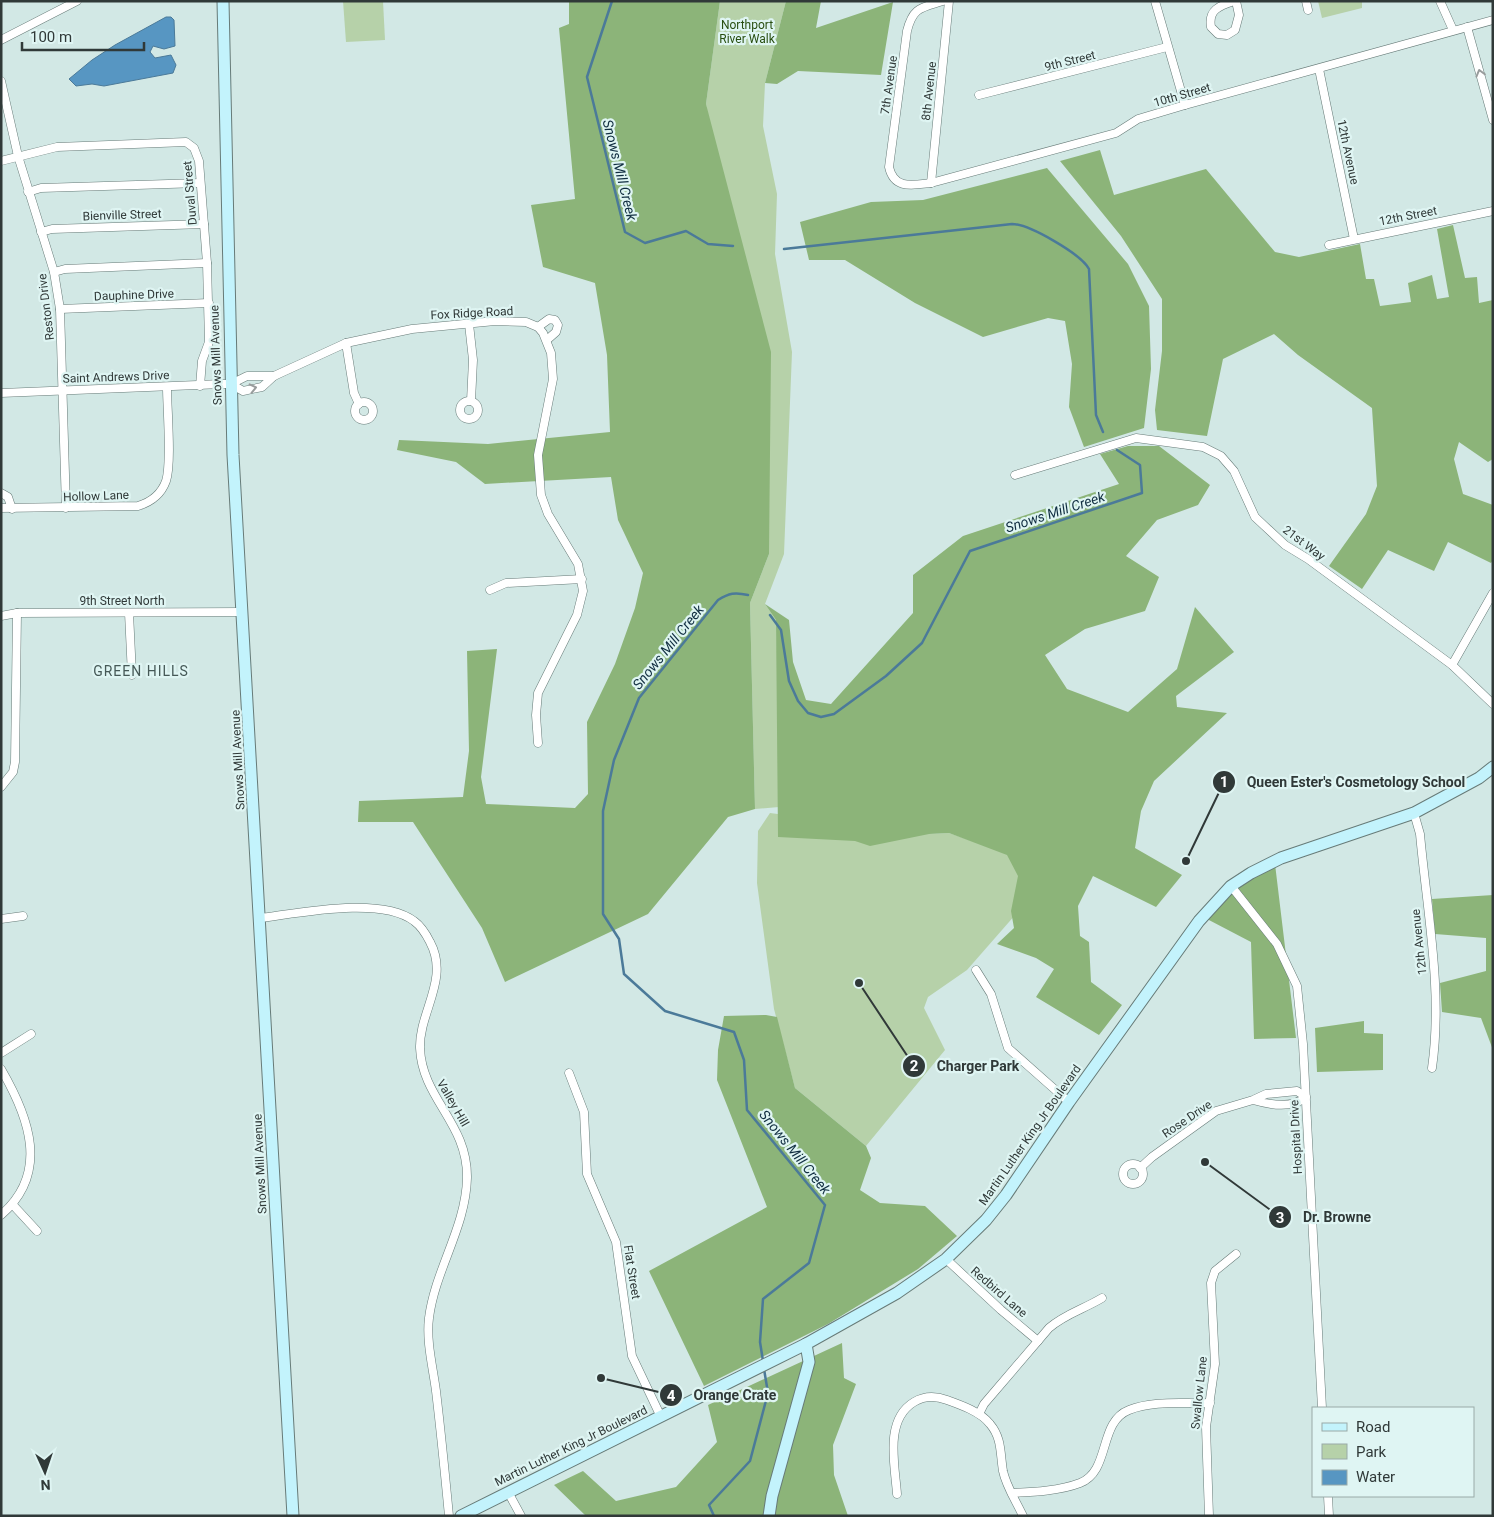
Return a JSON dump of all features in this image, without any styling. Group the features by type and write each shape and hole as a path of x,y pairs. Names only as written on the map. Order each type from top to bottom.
{"main road":[{"name":"Snows Mill Avenue","path":"223,1 231,384 293,1516"},
{"name":"Martin Luther King Jr Boulevard","path":"461,1516 806,1344 897,1293 946,1259 996,1208 1069,1102 1199,921 1232,886 1251,873 1281,858 1414,814 1479,778 1493,767"},
{"path":"769,1516 772,1496 810,1362 832,1329"},
{"path":"806,1344 810,1362"}],"street":[{"path":"1,40 77,1"},
{"name":"7th Avenue","path":"889,167 910,18 918,9 943,1"},
{"name":"8th Avenue","path":"931,183 949,1"},
{"path":"1156,1 1167,47 1185,104"},
{"path":"1235,1 1238,16 1234,30 1227,34 1218,34 1211,27 1210,16 1215,9 1235,1"},
{"path":"1306,1 1308,10"},
{"path":"1440,1 1454,30"},
{"name":"10th Street","path":"889,167 891,177 899,183 908,186 931,183 1116,133 1138,119 1185,104 1493,20"},
{"path":"1467,27 1493,120"},
{"name":"9th Street","path":"978,95 1167,47"},
{"name":"12th Avenue","path":"1319,69 1354,238"},
{"name":"Reston Drive","path":"1,81 18,156 54,272 60,309 64,390 66,508"},
{"name":"Duval Street","path":"1,161 57,147 186,142 194,148 199,156 209,303 209,342 202,361 200,386"},
{"path":"28,192 42,188 200,182"},
{"name":"12th Street","path":"1328,245 1354,238 1493,211"},
{"name":"Bienville Street","path":"41,232 52,229 204,224"},
{"path":"54,272 65,269 207,263"},
{"name":"Dauphine Drive","path":"60,309 209,303"},
{"name":"Fox Ridge Road","path":"231,384 243,391 262,387 274,376 346,343 412,329 526,322 538,327 549,319 555,320 558,325 556,332 548,339"},
{"path":"469,324 472,360 470,401"},
{"path":"538,327 548,339 552,353 553,380 538,455 541,496 548,514 578,564 582,579 581,604 538,693 536,715 538,743"},
{"path":"346,343 354,393 359,404"},
{"name":"Fox Ridge Road","path":"231,384 247,376 274,376"},
{"name":"Saint Andrews Drive","path":"1,393 231,384"},
{"name":"Hollow Lane","path":"1,508 138,506 155,497 162,490 168,471 167,387"},
{"name":"21st Way","path":"1016,474 1136,438 1203,447 1221,456 1234,472 1255,517 1284,545 1308,559 1452,665 1493,704"},
{"path":"1,493 8,497 12,509"},
{"path":"490,590 506,583 582,579"},
{"path":"1452,665 1493,593"},
{"name":"9th Street North","path":"1,616 17,614 243,612"},
{"path":"129,613 132,675"},
{"path":"1,787 13,772 16,762 17,614"},
{"name":"12th Avenue","path":"1414,814 1420,834 1435,989 1436,1038 1432,1068"},
{"name":"Hospital Drive","path":"1232,886 1277,944 1297,986 1306,1097 1322,1407"},
{"name":"Valley Hill","path":"261,918 367,907 389,909 414,921 424,932 432,946 437,971 436,986 420,1039 422,1064 431,1088 460,1139 466,1159 467,1178 465,1198 436,1288 429,1320 450,1516"},
{"path":"1,919 23,916"},
{"path":"976,970 991,994 1008,1048 1069,1102"},
{"path":"1,1053 31,1034"},
{"path":"1,1069 21,1107 30,1143 31,1161 28,1180 22,1194 1,1215"},
{"name":"Flat Street","path":"569,1073 584,1112 587,1174 616,1242 632,1356 661,1417"},
{"name":"Rose Drive","path":"1140,1168 1152,1156 1216,1111 1266,1094 1297,1091 1306,1097 1298,1104 1267,1104 1253,1100"},
{"path":"13,1205 37,1231"},
{"name":"Swallow Lane","path":"1209,1516 1206,1451 1215,1364 1211,1283 1215,1271 1236,1254"},
{"name":"Redbird Lane","path":"946,1259 1001,1310 1038,1340"},
{"path":"979,1414 984,1404 1038,1340 1059,1319 1086,1308 1102,1298"},
{"path":"896,1494 894,1435 896,1423 909,1405 918,1399 931,1397 954,1403 979,1414 990,1423 998,1437 1003,1470 1023,1516"},
{"path":"1012,1493 1061,1488 1081,1483 1089,1477 1103,1452 1113,1423 1129,1410 1149,1405 1210,1403"},
{"path":"508,1492 521,1516"},
{"path":"1328,1497 1329,1516"}],"green space":[{"path":"343,1 383,1 385,40 346,42"},
{"path":"569,1 720,1 706,104 771,352 769,554 750,603 755,809 728,817 648,914 505,982 482,928 413,822 358,822 359,801 463,797 469,751 467,651 497,649 481,777 486,804 575,808 588,794 587,722 615,664 635,608 643,573 618,520 611,477 485,484 456,462 397,450 399,440 488,444 610,432 607,355 595,283 543,267 531,205 575,199 559,28 569,24"},
{"name":"Northport River Walk","path":"720,1 786,1 765,83 763,126 777,194 775,254 792,352 784,554 765,604 776,620 779,807 755,809 750,603 769,554 706,104"},
{"path":"786,1 821,1 816,28 893,2 881,75 798,71 777,84 765,83"},
{"path":"1318,1 1362,1 1362,8 1322,18"},
{"path":"1100,150 1114,195 1206,169 1275,252 1299,257 1360,244 1366,279 1374,279 1380,306 1411,302 1408,283 1432,275 1437,299 1449,297 1437,229 1453,225 1465,278 1477,277 1479,303 1493,300 1493,459 1488,462 1459,442 1454,459 1463,494 1493,505 1493,560 1491,563 1448,542 1434,571 1388,550 1362,589 1329,566 1366,514 1377,486 1372,408 1298,355 1274,334 1223,359 1207,436 1157,430 1155,410 1162,351 1162,299 1121,236 1060,161"},
{"path":"1047,168 1128,264 1149,306 1151,369 1144,428 1084,447 1069,407 1072,364 1065,321 1048,318 983,337 915,303 845,260 809,260 800,222 871,202 923,200"},
{"path":"1128,446 1159,446 1210,485 1198,505 1157,520 1126,556 1159,577 1145,611 1085,629 1045,655 1067,689 1128,712 1177,669 1195,607 1234,652 1176,696 1177,707 1227,713 1154,781 1141,811 1135,848 1182,875 1156,907 1093,876 1078,906 1080,936 1089,942 1091,982 1122,1005 1099,1035 1036,997 1054,969 1036,958 997,944 1014,928 1011,911 1018,876 1007,855 949,833 929,834 870,846 855,841 778,837 776,620 765,604 789,620 793,662 806,700 831,704 913,613 913,575 963,536 1119,484 1100,454"},
{"path":"770,813 929,834 949,833 1027,860 1016,914 967,970 928,997 924,1008 945,1050 866,1146 795,1088 774,1009 757,883 758,831"},
{"path":"1275,864 1296,1038 1254,1039 1251,942 1207,919 1243,874"},
{"path":"1493,895 1493,1050 1481,1018 1442,1012 1440,983 1486,971 1486,938 1435,934 1432,899"},
{"path":"766,1015 777,1017 795,1088 866,1146 871,1158 860,1190 880,1203 925,1206 957,1236 918,1269 828,1324 704,1386 649,1271 767,1207 717,1080 718,1050 724,1016"},
{"path":"1364,1021 1364,1033 1383,1034 1383,1070 1317,1072 1315,1028"},
{"path":"842,1343 844,1378 856,1384 833,1445 834,1475 848,1516 586,1516 554,1485 583,1471 616,1501 676,1487 717,1442 708,1405"}],"water":[{"path":"166,17 171,17 174,20 175,46 164,49 153,46 150,52 155,58 171,55 176,65 173,73 104,86 92,84 76,86 69,79 92,60 115,45"}],"waterway":[{"name":"Snows Mill Creek","path":"612,1 587,77 625,232 645,243 686,231 708,244 733,246"},
{"name":"Snows Mill Creek","path":"784,249 1012,224 1020,225 1042,234 1066,248 1089,269 1096,415 1103,432"},
{"name":"Snows Mill Creek","path":"770,615 781,630 789,681 798,701 808,713 821,717 834,714 886,676 922,643 970,551 1142,493 1140,465 1117,450"},
{"name":"Snows Mill Creek","path":"748,595 732,594 718,600 639,698 614,760 603,811 603,914 619,939 624,974 665,1011 734,1032 744,1060 747,1110 825,1205 809,1263 763,1299 760,1342 763,1361"},
{"name":"Snows Mill Creek","path":"714,1516 709,1505 750,1461 768,1393 764,1369"}],"place":[{"name":"Queen Ester's Cosmetology School","path":"1186,861"},
{"name":"Charger Park","path":"859,983"},
{"name":"Dr. Browne","path":"1205,1162"},
{"name":"Orange Crate","path":"601,1378"}],"district":[{"name":"GREEN HILLS","path":"141,671"}]}
